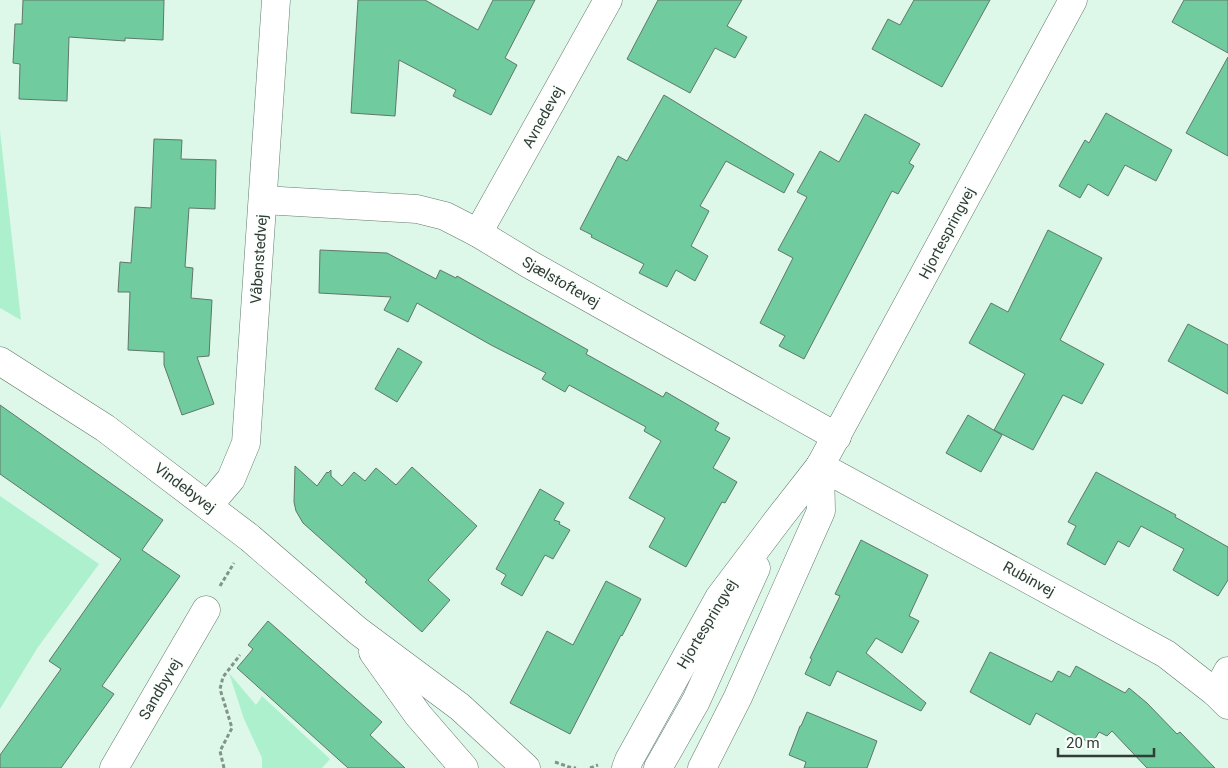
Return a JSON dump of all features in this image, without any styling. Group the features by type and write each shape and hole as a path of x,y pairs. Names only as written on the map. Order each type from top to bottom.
{"street":[{"name":"Våbenstedvej","path":"208,506 231,479 246,443 276,0"},
{"name":"Avnedevej","path":"478,233 608,0"},
{"name":"Hjortespringvej","path":"626,768 719,598 820,466 837,437 1073,0"},
{"name":"Sjælstoftevej","path":"263,200 417,209 445,216 837,437"},
{"name":"Vindebyvej","path":"0,361 105,428 250,538 358,631 460,707 526,768"},
{"name":"Rubinvej","path":"820,466 1166,654 1224,690"},
{"path":"702,768 738,697 821,511 820,466"},
{"path":"658,768 696,701 777,521"},
{"name":"Sandbyvej","path":"114,768 206,610"},
{"name":"Vindebyvej","path":"358,631 418,715 464,768"}],"path":[{"path":"206,610 250,538"},
{"path":"224,768 220,752 232,728 220,689 223,677 240,655"}],"green space":[{"path":"0,131 21,320 0,308"},
{"path":"0,496 99,564 38,647 0,709"},
{"path":"229,673 256,705 262,696 330,759 322,768 262,768 262,758 244,719"}],"building":[{"path":"23,0 164,0 163,40 125,38 125,41 69,37 67,101 19,99 20,64 13,63 15,24 22,24"},
{"path":"358,0 425,0 478,30 493,0 535,0 505,58 517,65 491,115 453,96 456,90 399,60 395,116 351,113"},
{"path":"658,0 742,0 727,26 747,37 735,58 715,48 690,93 627,59"},
{"path":"914,0 990,0 942,87 872,49 888,19 900,25"},
{"path":"1184,0 1228,0 1228,53 1172,22"},
{"path":"1228,57 1228,156 1186,133"},
{"path":"664,95 794,174 784,193 726,161 700,206 709,211 691,246 708,256 695,281 676,270 667,287 639,273 644,264 591,237 592,235 580,229 618,156 627,161"},
{"path":"1106,113 1172,150 1156,181 1125,165 1108,196 1088,184 1080,198 1059,186 1085,140 1089,143"},
{"path":"865,114 920,144 909,163 914,166 898,194 892,191 804,359 779,346 785,336 760,323 793,258 778,250 807,197 797,192 820,151 839,162"},
{"path":"154,139 182,140 181,159 216,160 215,209 189,208 185,267 193,268 191,298 212,300 209,356 197,357 214,404 182,415 164,365 164,352 128,350 130,292 118,292 120,262 131,263 135,207 151,208"},
{"path":"1048,230 1102,258 1060,340 1104,364 1082,404 1063,395 1033,450 994,430 1025,374 969,343 991,303 1008,312"},
{"path":"320,250 387,253 436,279 440,270 456,278 457,276 588,350 586,354 663,397 666,392 719,423 715,430 730,438 713,468 737,482 725,503 722,502 686,567 649,547 665,518 629,498 661,441 644,431 646,427 569,385 565,392 542,379 546,373 491,345 417,303 408,322 384,310 391,297 319,293"},
{"path":"1188,324 1228,345 1228,394 1168,361"},
{"path":"398,348 422,362 397,402 375,389"},
{"path":"0,405 163,520 142,550 180,576 102,686 114,694 61,768 0,768 0,755 61,669 49,661 121,559 0,474"},
{"path":"968,415 1002,435 981,472 946,453"},
{"path":"295,466 317,486 327,472 331,470 331,476 342,486 354,472 365,481 376,468 396,485 412,467 477,526 428,580 450,600 422,632 365,582 367,580 303,523 296,511 294,502"},
{"path":"1096,472 1176,515 1175,517 1228,547 1228,580 1218,596 1173,570 1184,549 1141,526 1129,547 1118,541 1105,565 1067,544 1076,526 1068,522"},
{"path":"540,489 564,503 554,520 570,530 553,559 545,555 522,596 501,584 506,575 496,569"},
{"path":"861,540 928,575 909,616 919,621 902,653 876,638 866,653 926,703 921,711 837,671 830,686 805,674 812,659 810,658 840,596 835,594"},
{"path":"606,581 641,599 570,734 510,703 547,631 573,645"},
{"path":"268,621 382,722 370,735 405,768 348,768 237,668 253,649 248,645"},
{"path":"990,652 1052,682 1058,671 1070,677 1076,666 1125,693 1129,688 1147,703 1177,734 1180,732 1215,768 1147,768 1112,731 1107,736 1099,732 1092,744 1036,713 1030,725 970,692"},
{"path":"807,712 877,741 867,768 804,768 806,762 789,755"}]}
